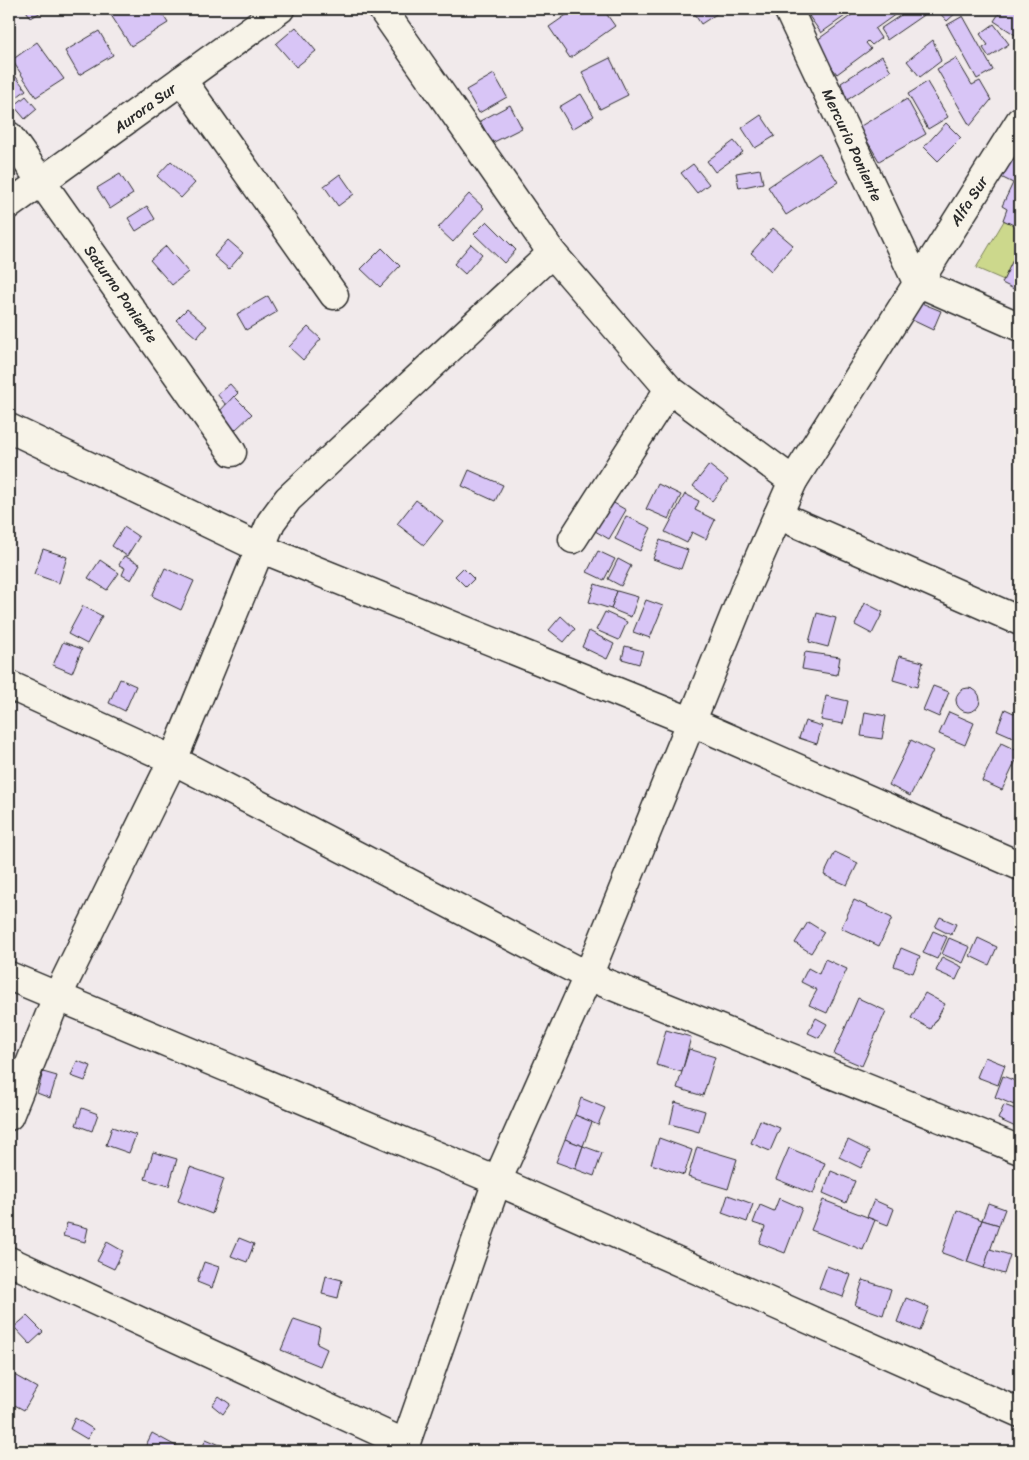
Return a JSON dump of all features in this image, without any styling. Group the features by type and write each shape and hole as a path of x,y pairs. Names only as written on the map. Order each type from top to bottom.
{"street":[{"name":"Aurora Sur","path":"9,205 280,9"},
{"path":"382,9 552,253 669,389 793,481"},
{"name":"Mercurio Poniente","path":"788,9 917,282"},
{"path":"182,80 334,294"},
{"name":"Alfa Sur","path":"405,1447 497,1181 588,976 793,481 1020,121"},
{"name":"Saturno Poniente","path":"9,136 232,452"},
{"path":"9,1116 56,997 174,760 271,522 288,499 552,253"},
{"path":"917,282 1020,327"},
{"path":"573,539 669,389"},
{"path":"9,428 260,548 692,722 1020,866"},
{"path":"778,515 1020,621"},
{"path":"9,685 174,760 588,976 1020,1150"},
{"path":"9,976 497,1181 1020,1413"},
{"path":"9,1262 405,1447"}],"green space":[{"path":"1020,194 1020,287 976,268"}],"building":[{"path":"25,9 46,9 31,18"},
{"path":"107,9 159,9 168,23 131,46"},
{"path":"575,9 603,9 615,26 570,58 549,27"},
{"path":"691,9 724,9 701,24"},
{"path":"820,9 855,9 821,33 809,16"},
{"path":"860,9 903,9 875,29 881,38 872,45 868,41 866,43 871,49 837,74 813,43"},
{"path":"910,9 932,9 887,40 880,29"},
{"path":"936,9 956,9 958,11 947,21"},
{"path":"1002,9 1020,9 1020,32 1017,36 994,21"},
{"path":"963,16 993,70 977,79 947,25"},
{"path":"994,24 1009,44 989,57 983,48 988,45 980,34"},
{"path":"296,27 316,51 296,67 276,44"},
{"path":"99,31 113,55 79,75 65,51"},
{"path":"933,40 941,61 920,77 907,61"},
{"path":"37,42 64,79 36,97 12,60"},
{"path":"882,56 891,71 847,100 841,83"},
{"path":"610,58 628,95 600,109 582,72"},
{"path":"956,58 972,85 980,81 991,100 970,126 937,69"},
{"path":"13,73 26,90 13,100 9,94 9,76"},
{"path":"494,74 507,97 479,113 466,90"},
{"path":"927,82 948,117 928,129 908,94"},
{"path":"581,94 594,116 572,129 559,107"},
{"path":"26,96 37,109 25,119 14,106"},
{"path":"907,99 926,134 879,161 859,127"},
{"path":"510,105 522,128 492,143 480,121"},
{"path":"761,115 775,136 755,148 742,128"},
{"path":"946,123 961,138 938,161 924,147"},
{"path":"1020,137 1020,228 1003,220 1007,209 1002,206 1013,183 1001,177"},
{"path":"734,141 743,152 715,172 707,161"},
{"path":"819,153 838,182 786,215 768,187"},
{"path":"171,161 195,183 181,198 157,176"},
{"path":"693,164 709,184 697,193 681,173"},
{"path":"760,169 763,183 739,188 736,173"},
{"path":"120,174 133,194 110,209 97,188"},
{"path":"340,174 354,194 338,206 324,186"},
{"path":"469,194 484,208 453,242 438,228"},
{"path":"147,206 155,219 136,231 128,218"},
{"path":"487,221 516,250 504,263 474,234"},
{"path":"773,228 793,245 771,271 751,253"},
{"path":"228,240 243,253 229,269 214,256"},
{"path":"471,244 482,254 465,274 454,264"},
{"path":"1020,245 1020,292 1002,283"},
{"path":"166,246 188,272 172,285 150,260"},
{"path":"382,248 400,266 380,287 361,269"},
{"path":"268,296 277,312 246,330 237,314"},
{"path":"919,302 941,311 933,330 912,320"},
{"path":"187,309 207,326 197,338 176,320"},
{"path":"308,327 321,339 303,360 289,347"},
{"path":"230,384 238,393 226,405 217,394"},
{"path":"234,396 252,414 235,430 218,413"},
{"path":"709,465 728,480 712,501 693,486"},
{"path":"469,470 503,485 495,501 462,486"},
{"path":"658,484 681,495 669,519 646,509"},
{"path":"685,494 699,501 695,510 715,520 706,539 692,532 687,543 665,532"},
{"path":"416,500 443,521 424,545 397,524"},
{"path":"612,502 626,510 609,539 595,531"},
{"path":"626,516 651,528 640,551 615,539"},
{"path":"124,527 139,537 127,556 112,546"},
{"path":"660,540 688,550 681,569 653,559"},
{"path":"43,549 67,557 59,583 34,574"},
{"path":"598,551 615,559 604,580 587,572"},
{"path":"124,556 140,564 131,580 122,575 125,568 119,565"},
{"path":"618,559 631,566 621,586 608,579"},
{"path":"100,560 119,573 107,590 88,578"},
{"path":"165,568 194,581 181,610 152,596"},
{"path":"463,568 474,579 466,587 455,576"},
{"path":"595,584 617,591 611,609 589,602"},
{"path":"617,591 638,597 631,617 611,609"},
{"path":"646,600 663,606 650,638 633,632"},
{"path":"865,603 883,612 872,634 855,625"},
{"path":"83,606 102,616 87,644 68,634"},
{"path":"605,612 627,622 619,640 596,630"},
{"path":"817,613 836,618 828,647 809,642"},
{"path":"561,616 575,629 564,642 549,630"},
{"path":"589,631 614,644 607,659 582,647"},
{"path":"63,642 82,649 72,673 53,665"},
{"path":"625,646 643,651 639,664 622,659"},
{"path":"805,652 840,657 837,675 802,669"},
{"path":"899,656 923,662 917,687 893,680"},
{"path":"120,679 136,686 125,711 109,703"},
{"path":"933,686 949,692 939,717 923,710"},
{"path":"968,688 977,691 980,700 977,709 968,712 959,709 956,700 959,691"},
{"path":"1020,688 1020,705 1014,702"},
{"path":"826,696 848,701 843,724 821,720"},
{"path":"1005,709 1020,716 1020,740 997,730"},
{"path":"865,712 886,716 882,739 861,736"},
{"path":"949,712 974,723 965,745 939,734"},
{"path":"805,721 822,726 817,744 799,738"},
{"path":"911,740 933,751 910,796 889,785"},
{"path":"1001,743 1020,752 1002,790 982,781"},
{"path":"835,852 858,863 847,885 824,875"},
{"path":"854,900 892,918 879,946 841,928"},
{"path":"940,917 956,924 951,935 935,927"},
{"path":"808,922 824,932 811,953 795,943"},
{"path":"933,931 947,937 937,959 923,953"},
{"path":"949,938 970,947 963,963 942,954"},
{"path":"978,938 997,947 989,965 970,956"},
{"path":"901,948 920,956 913,973 894,966"},
{"path":"1020,952 1020,966 1015,963"},
{"path":"942,957 962,967 956,980 936,971"},
{"path":"825,959 847,969 827,1013 809,1005 817,990 801,982 808,968 819,974"},
{"path":"925,993 945,1004 931,1029 911,1018"},
{"path":"858,998 886,1011 862,1066 834,1054"},
{"path":"816,1018 827,1024 819,1038 808,1033"},
{"path":"666,1030 691,1037 682,1072 656,1065"},
{"path":"689,1049 715,1057 703,1096 677,1088"},
{"path":"985,1057 1005,1065 998,1085 977,1077"},
{"path":"77,1061 91,1066 85,1081 71,1076"},
{"path":"43,1072 57,1076 50,1098 37,1093"},
{"path":"1003,1076 1020,1083 1014,1105 995,1097"},
{"path":"1020,1096 1020,1129 998,1119 1004,1105 1015,1109"},
{"path":"581,1098 605,1108 598,1125 575,1115"},
{"path":"675,1102 705,1111 699,1132 670,1124"},
{"path":"82,1108 98,1114 92,1131 76,1125"},
{"path":"575,1115 592,1122 583,1146 565,1139"},
{"path":"760,1120 780,1128 770,1151 751,1143"},
{"path":"112,1127 136,1135 129,1153 106,1145"},
{"path":"659,1138 692,1150 684,1175 651,1164"},
{"path":"565,1139 583,1146 575,1169 556,1162"},
{"path":"848,1140 870,1151 861,1168 839,1157"},
{"path":"583,1146 602,1153 594,1176 575,1169"},
{"path":"697,1147 737,1159 728,1189 688,1177"},
{"path":"789,1148 825,1163 813,1194 776,1179"},
{"path":"153,1152 177,1159 169,1186 145,1179"},
{"path":"190,1167 224,1179 212,1214 178,1201"},
{"path":"831,1171 855,1181 846,1203 823,1193"},
{"path":"728,1195 753,1204 747,1222 722,1213"},
{"path":"779,1198 802,1208 785,1253 759,1243 765,1227 753,1223 760,1205 774,1211"},
{"path":"823,1200 875,1220 863,1250 811,1230"},
{"path":"874,1200 894,1209 888,1225 867,1217"},
{"path":"988,1203 1005,1209 999,1225 982,1220"},
{"path":"957,1210 982,1220 967,1262 942,1253"},
{"path":"982,1220 999,1225 984,1268 967,1262"},
{"path":"67,1223 88,1228 85,1242 63,1236"},
{"path":"239,1238 254,1244 247,1262 231,1256"},
{"path":"107,1242 123,1251 114,1269 97,1261"},
{"path":"990,1249 1010,1255 1004,1274 984,1268"},
{"path":"204,1262 219,1267 212,1288 197,1282"},
{"path":"827,1266 851,1275 843,1297 819,1288"},
{"path":"326,1276 342,1280 338,1298 322,1294"},
{"path":"863,1280 891,1289 883,1315 855,1305"},
{"path":"906,1298 929,1307 920,1331 897,1322"},
{"path":"27,1316 43,1332 30,1344 14,1327"},
{"path":"294,1319 320,1328 317,1344 327,1349 320,1366 281,1350"},
{"path":"9,1372 37,1388 24,1410 9,1402"},
{"path":"219,1396 230,1404 223,1414 212,1405"},
{"path":"75,1418 93,1429 87,1439 70,1429"},
{"path":"152,1433 185,1451 143,1451"},
{"path":"206,1439 234,1451 201,1451"}]}
